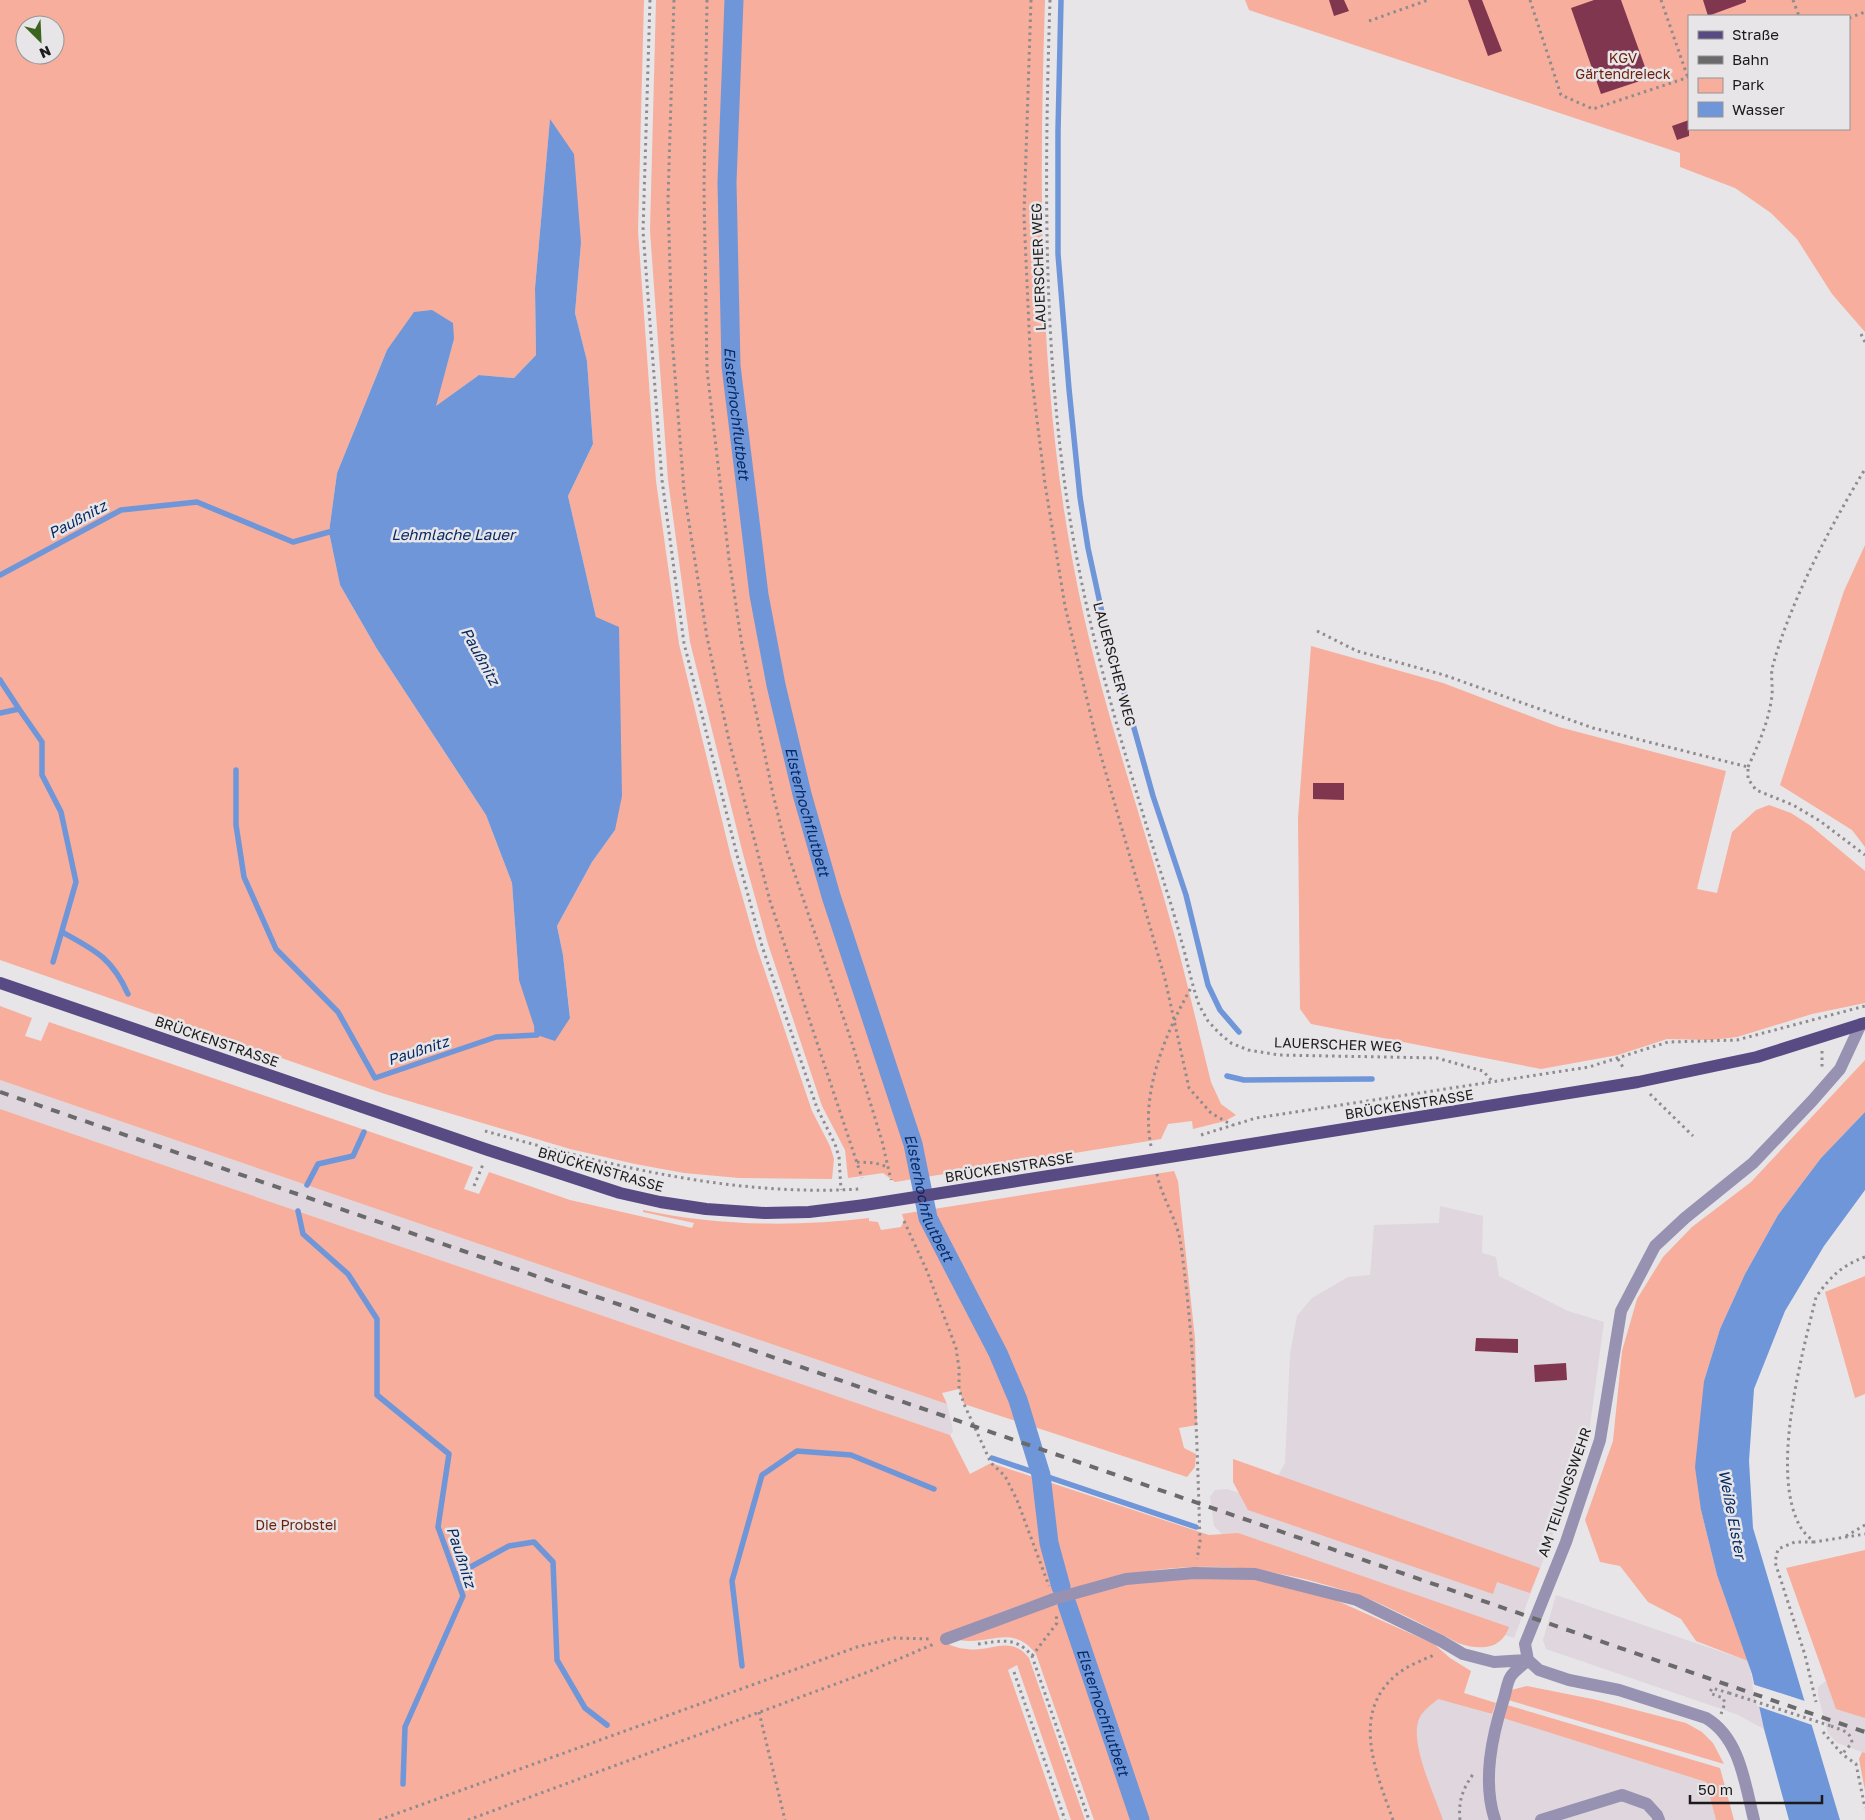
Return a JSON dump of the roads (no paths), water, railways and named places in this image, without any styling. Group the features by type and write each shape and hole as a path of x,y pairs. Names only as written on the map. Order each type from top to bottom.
{"main road":[{"name":"BRÜCKENSTRASSE","path":"0,983 488,1150 620,1192 660,1202 706,1209 765,1213 809,1212 865,1205 1638,1082 1757,1057 1863,1024"}],"lane":[{"name":"AM TEILUNGSWEHR","path":"1528,1660 1525,1644 1566,1542 1600,1440 1621,1311 1655,1246 1685,1218 1753,1163 1812,1101 1840,1069 1863,1024"},
{"path":"946,1639 1054,1600 1126,1579 1194,1573 1256,1574 1357,1600 1463,1654 1494,1662 1528,1660 1539,1670 1568,1680 1620,1690 1706,1718 1715,1723 1727,1735 1740,1765 1754,1820"},
{"path":"1495,1820 1489,1803 1488,1788 1498,1716 1511,1676 1528,1660"},
{"path":"1541,1820 1622,1795 1647,1804 1659,1820"}],"water":[{"name":"Lehmlache Lauer","path":"550,119 574,154 581,243 575,313 587,361 593,444 568,496 596,617 619,627 622,796 615,830 592,862 557,926 563,955 570,1018 555,1041 537,1035 519,980 512,883 486,815 377,649 340,585 329,532 337,473 387,350 414,312 432,310 453,323 454,339 436,406 479,375 514,378 536,355 535,288"},
{"name":"Weiße Elster","path":"1865,1112 1865,1190 1824,1246 1785,1311 1754,1389 1749,1461 1753,1528 1840,1820 1789,1820 1764,1729 1752,1674 1717,1575 1701,1510 1695,1467 1704,1381 1720,1329 1745,1274 1778,1215 1821,1158"}],"waterway":[{"name":"Elsterhochflutbett","path":"734,0 727,182 731,366 759,595 776,685 802,794 831,896 913,1144 928,1218 998,1353 1018,1400 1041,1475 1049,1543 1061,1587"},
{"path":"1061,0 1058,254 1080,497 1088,548 1103,617 1153,796 1186,895 1208,985 1220,1010 1239,1032"},
{"name":"Paußnitz","path":"0,575 121,510 197,502 293,542 329,532 335,534"},
{"path":"0,680 19,709"},
{"path":"0,713 19,709 42,742 42,775 61,812 76,882 53,962"},
{"path":"236,770 236,825 244,877 276,949 338,1012 375,1078 496,1037 537,1035 537,1028"},
{"path":"62,932 84,944 109,963 128,994"},
{"path":"1227,1076 1244,1080 1372,1079"},
{"name":"Paußnitz","path":"307,1185 318,1164 353,1156 364,1132"},
{"name":"Paußnitz","path":"298,1211 303,1234 348,1274 377,1319 377,1395 449,1454 438,1527 463,1596 405,1727 403,1784"},
{"path":"742,1666 732,1581 762,1475 797,1451 851,1455 934,1489"},
{"path":"992,1458 1196,1527"},
{"path":"456,1575 509,1546 534,1542 553,1562 557,1660 585,1708 607,1725"},
{"name":"Elsterhochflutbett","path":"1067,1604 1140,1820"}],"railway":[{"path":"0,1092 1865,1732"}],"park label":[{"name":"KGV Gärtendreieck","path":"1623,66"},
{"name":"Die Probstei","path":"296,1524"}]}
